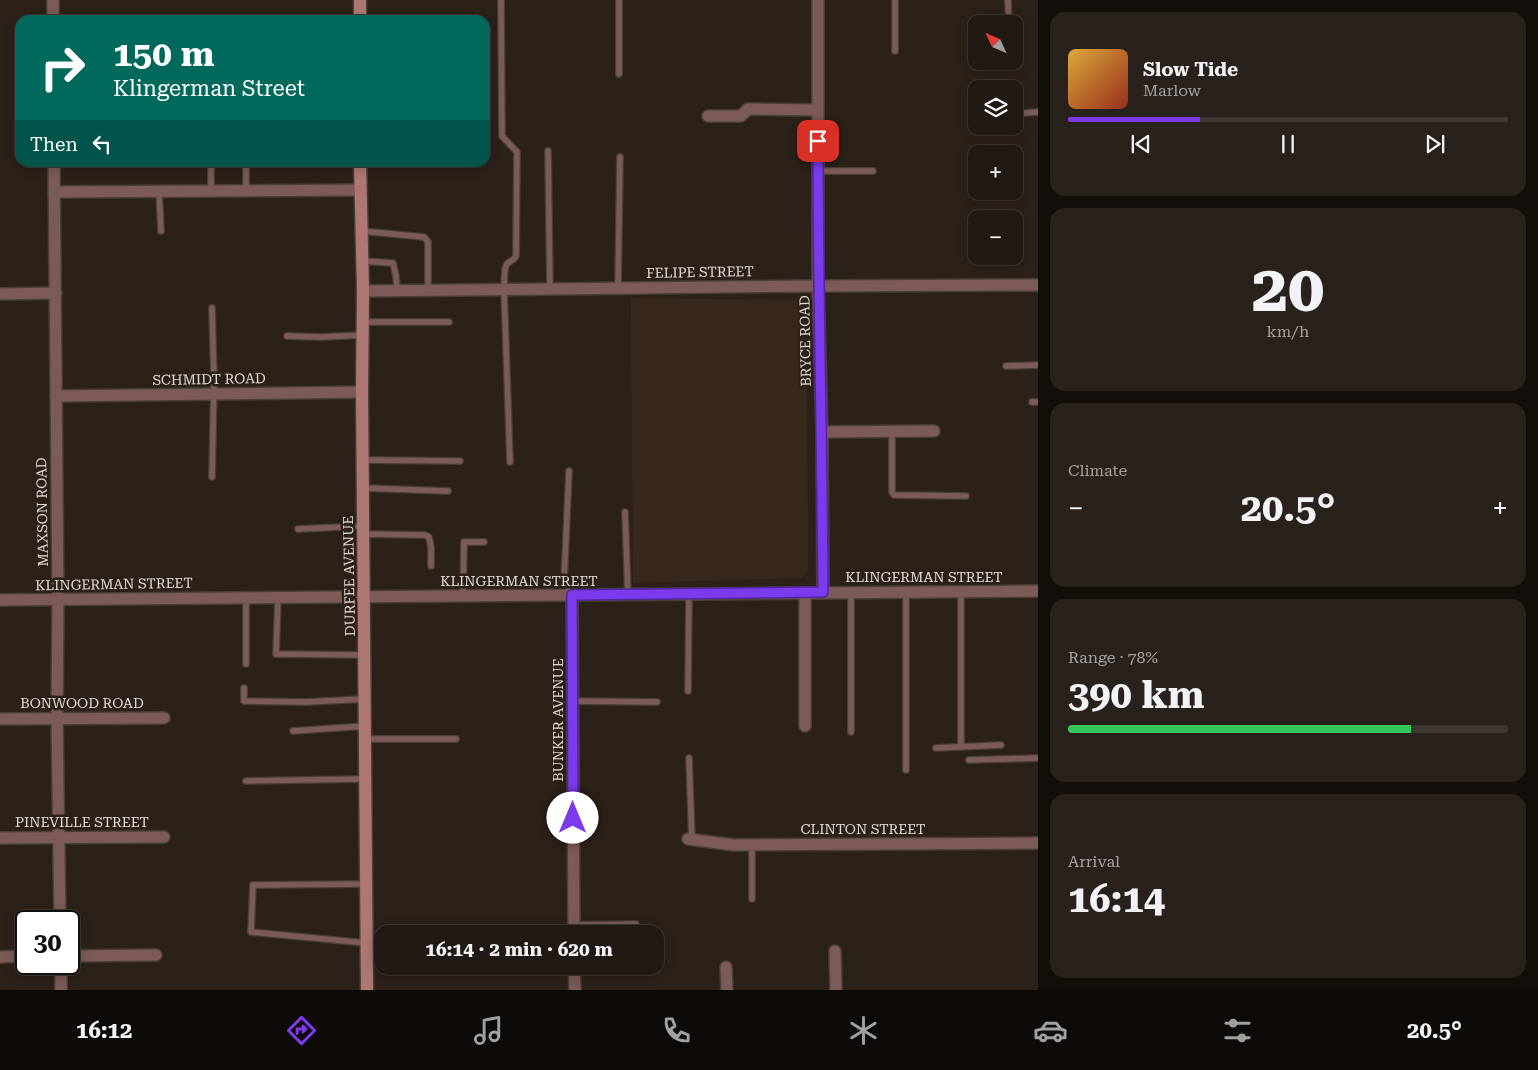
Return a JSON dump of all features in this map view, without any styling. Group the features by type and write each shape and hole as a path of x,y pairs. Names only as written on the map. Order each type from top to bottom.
{"main road":[{"path":"360,0 360,15"},
{"name":"DURFEE AVENUE","path":"360,167 363,291 362,460 367,990"}],"street":[{"path":"53,0 54,15"},
{"name":"BRYCE ROAD","path":"818,0 818,286 822,432 823,592"},
{"path":"708,116 741,116 748,109 818,110"},
{"name":"MAXSON ROAD","path":"54,167 60,910"},
{"path":"54,192 360,190"},
{"name":"FELIPE STREET","path":"363,291 818,286 1038,286"},
{"path":"0,294 56,294"},
{"name":"SCHMIDT ROAD","path":"56,396 362,392"},
{"path":"822,432 934,431"},
{"name":"KLINGERMAN STREET","path":"0,600 1038,591"},
{"path":"805,726 806,593"},
{"name":"BUNKER AVENUE","path":"572,595 574,925"},
{"name":"BONWOOD ROAD","path":"0,719 164,718"},
{"name":"PINEVILLE STREET","path":"0,838 164,837"},
{"name":"CLINTON STREET","path":"690,839 734,845 1038,843"},
{"path":"835,951 836,990"},
{"path":"80,956 156,955"},
{"path":"0,957 15,956"},
{"path":"726,967 726,990"},
{"path":"61,975 61,990"},
{"path":"574,975 574,990"}],"lane":[{"path":"501,0 502,136 517,152 516,256 506,267 504,289 510,462"},
{"path":"619,0 619,74"},
{"path":"895,0 895,50"},
{"path":"1008,0 1009,15"},
{"path":"1024,113 1038,112"},
{"path":"548,151 550,289"},
{"path":"618,288 620,157"},
{"path":"211,167 211,191"},
{"path":"246,167 246,191"},
{"path":"818,171 873,171"},
{"path":"159,192 161,231"},
{"path":"361,231 424,237 428,242 428,290"},
{"path":"362,261 393,263 398,290"},
{"path":"212,308 212,477"},
{"path":"362,322 449,322"},
{"path":"287,336 362,335"},
{"path":"1006,366 1038,365"},
{"path":"892,432 892,492 894,495 966,496"},
{"path":"362,460 460,461"},
{"path":"569,471 564,582 572,595"},
{"path":"363,488 448,491"},
{"path":"625,512 628,595"},
{"path":"298,529 363,530 429,537 431,566"},
{"path":"463,596 464,542 484,542"},
{"path":"851,592 851,732"},
{"path":"906,592 906,770"},
{"path":"961,747 962,592"},
{"path":"688,692 689,594"},
{"path":"246,598 246,664"},
{"path":"278,598 276,654 364,655"},
{"path":"244,688 244,701 306,702 365,699"},
{"path":"572,701 657,702"},
{"path":"293,731 365,732 456,739"},
{"path":"936,748 1001,745"},
{"path":"690,758 690,839"},
{"path":"969,760 1038,758"},
{"path":"246,781 365,779"},
{"path":"752,845 752,900"},
{"path":"366,884 253,885 252,932 367,943"},
{"path":"626,925 636,924"}],"shaded area":[{"path":"631,298 807,300 808,571 801,578 633,583"}],"route":[{"path":"573,818 572,595 823,592 822,432 818,286 818,141"}]}
